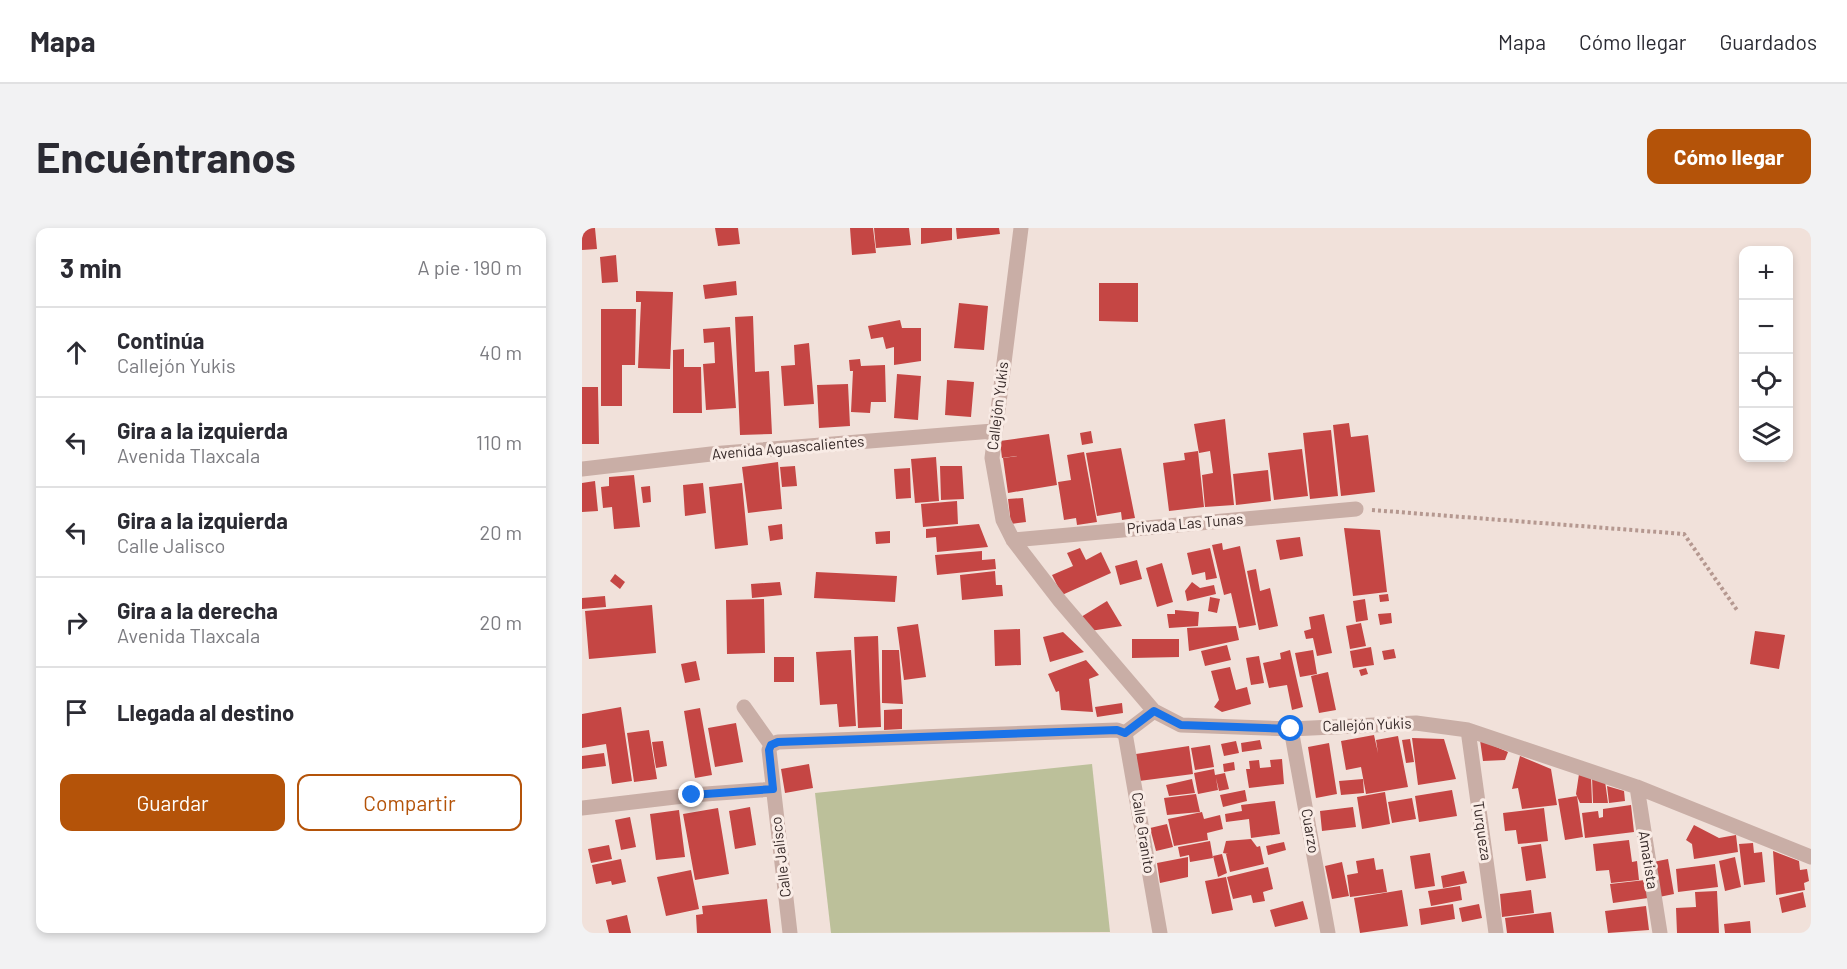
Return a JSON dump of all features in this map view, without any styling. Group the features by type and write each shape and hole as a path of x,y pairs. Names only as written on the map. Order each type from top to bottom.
{"street":[{"name":"Callejón Yukis","path":"1021,228 993,431 992,458 1003,520 1013,540 1060,601 1154,711 1181,725 1291,729 1416,723 1468,730 1637,787 1811,857"},
{"name":"Avenida Aguascalientes","path":"582,469 711,454 993,431"},
{"name":"Privada Las Tunas","path":"1013,540 1356,508"},
{"path":"744,707 771,745 778,742 1105,730 1125,733 1154,711"},
{"name":"Cuarzo","path":"1291,729 1328,933"},
{"name":"Turqueza","path":"1468,730 1496,933"},
{"name":"Calle Granito","path":"1125,733 1160,933"},
{"name":"Calle Jalisco","path":"771,745 769,750 790,933"},
{"name":"Amatista","path":"1637,787 1660,933"},
{"path":"582,808 773,789"}],"path":[{"path":"1356,508 1684,534 1737,610"}],"green space":[{"path":"1092,764 1110,932 831,933 815,793"}],"building":[{"path":"582,228 595,228 597,249 582,250"},
{"path":"715,228 738,228 740,244 718,246"},
{"path":"850,228 873,228 876,253 852,255"},
{"path":"874,228 909,228 911,245 876,248"},
{"path":"921,228 952,228 952,240 921,244"},
{"path":"956,228 999,228 1000,234 957,239"},
{"path":"616,255 618,282 602,283 600,257"},
{"path":"736,281 737,295 705,299 703,285"},
{"path":"1099,283 1138,283 1138,322 1099,321"},
{"path":"636,291 673,292 670,369 638,368 641,302 636,302"},
{"path":"959,303 988,306 984,350 954,348"},
{"path":"601,309 636,309 635,365 622,365 622,406 601,406"},
{"path":"753,316 755,372 769,371 772,434 740,435 735,317"},
{"path":"900,320 902,328 921,328 921,361 894,365 894,347 886,349 883,337 871,339 868,326"},
{"path":"730,327 736,408 706,410 703,364 715,363 714,342 704,343 703,329"},
{"path":"809,343 814,404 784,406 781,366 795,365 794,345"},
{"path":"684,349 684,367 701,367 702,413 673,413 673,350"},
{"path":"860,359 861,366 885,365 886,402 871,402 870,413 851,412 853,371 850,371 849,360"},
{"path":"897,374 921,376 918,420 894,418"},
{"path":"947,380 974,382 971,417 945,415"},
{"path":"848,384 850,426 819,428 817,385"},
{"path":"582,387 598,387 599,444 582,444"},
{"path":"1225,419 1234,505 1205,507 1202,475 1213,473 1210,451 1199,453 1194,424"},
{"path":"1349,423 1351,437 1368,435 1375,492 1341,496 1333,425"},
{"path":"1331,430 1338,496 1310,499 1303,433"},
{"path":"1091,431 1093,443 1082,445 1080,433"},
{"path":"1049,434 1057,485 1008,493 1003,458 1032,454 1002,458 1000,441"},
{"path":"1121,448 1135,518 1122,520 1121,512 1097,516 1086,453"},
{"path":"1302,449 1308,496 1274,500 1268,453"},
{"path":"1198,451 1204,507 1169,511 1163,463 1185,460 1184,453"},
{"path":"1084,452 1097,522 1077,525 1076,518 1064,520 1058,482 1071,480 1067,455"},
{"path":"936,457 939,501 915,503 911,459"},
{"path":"778,462 782,509 748,513 742,467"},
{"path":"795,466 797,486 782,487 780,467"},
{"path":"940,466 962,466 964,499 941,500"},
{"path":"910,468 911,498 896,499 894,469"},
{"path":"1268,470 1271,501 1236,505 1233,474"},
{"path":"634,475 640,527 614,529 612,507 603,508 601,487 609,486 609,477"},
{"path":"595,481 598,511 582,512 582,483"},
{"path":"703,483 706,513 685,516 683,485"},
{"path":"742,483 748,545 715,549 709,487"},
{"path":"650,486 651,502 643,503 641,487"},
{"path":"1023,498 1026,522 1011,524 1008,499"},
{"path":"957,501 958,524 923,527 921,504"},
{"path":"782,524 783,539 770,541 768,526"},
{"path":"979,524 988,547 937,552 936,537 926,538 926,529"},
{"path":"1344,528 1380,530 1387,592 1353,596"},
{"path":"890,531 890,543 876,544 875,532"},
{"path":"1300,537 1303,556 1280,560 1276,540"},
{"path":"1222,543 1223,550 1240,546 1256,625 1239,628 1231,593 1224,595 1212,545"},
{"path":"1080,548 1086,560 1101,552 1111,573 1062,595 1052,575 1073,566 1067,553"},
{"path":"1210,548 1217,578 1206,580 1205,572 1192,575 1187,553"},
{"path":"982,551 982,560 995,559 996,569 937,575 935,555"},
{"path":"1137,560 1142,579 1120,585 1115,566"},
{"path":"1162,563 1173,602 1157,607 1146,568"},
{"path":"1256,569 1260,591 1270,588 1278,626 1259,630 1247,571"},
{"path":"995,571 996,585 1002,585 1003,596 962,600 960,575"},
{"path":"816,572 897,576 895,602 814,598"},
{"path":"615,574 625,582 620,589 610,581"},
{"path":"780,582 782,595 752,598 751,584"},
{"path":"1192,582 1200,588 1214,585 1216,594 1187,601 1185,591"},
{"path":"1388,594 1389,601 1380,602 1379,595"},
{"path":"605,596 606,607 582,609 582,598"},
{"path":"1210,597 1220,599 1217,613 1208,611"},
{"path":"764,599 765,653 727,654 726,600"},
{"path":"1365,599 1368,620 1356,622 1353,601"},
{"path":"1107,601 1122,626 1090,631 1081,617"},
{"path":"652,605 656,653 589,659 585,611"},
{"path":"1175,610 1199,612 1198,626 1169,628 1167,614 1175,614"},
{"path":"1391,613 1392,623 1380,625 1378,614"},
{"path":"1324,614 1332,653 1317,656 1313,638 1306,639 1304,631 1311,629 1309,617"},
{"path":"1361,623 1366,646 1350,649 1346,626"},
{"path":"918,624 926,677 904,680 897,627"},
{"path":"1236,626 1239,640 1189,651 1187,628"},
{"path":"1020,629 1021,665 995,666 994,630"},
{"path":"1755,631 1785,635 1779,669 1750,664"},
{"path":"1063,632 1084,652 1050,662 1043,637"},
{"path":"878,636 881,727 858,728 854,637"},
{"path":"1132,639 1179,639 1179,657 1132,658"},
{"path":"1227,645 1231,660 1205,666 1201,651"},
{"path":"1371,647 1374,665 1353,668 1350,651"},
{"path":"1394,649 1396,658 1384,660 1382,651"},
{"path":"851,650 856,726 839,727 837,704 820,705 816,652"},
{"path":"882,650 899,650 903,704 882,703"},
{"path":"1290,650 1303,707 1292,710 1287,685 1269,688 1263,663 1281,659 1280,653"},
{"path":"1313,650 1317,674 1300,677 1295,653"},
{"path":"1259,656 1264,683 1251,685 1246,658"},
{"path":"774,657 794,657 794,682 774,682"},
{"path":"1086,660 1099,675 1089,679 1093,712 1061,710 1059,691 1056,692 1048,674"},
{"path":"696,661 700,680 685,683 681,664"},
{"path":"1230,667 1236,690 1247,687 1251,704 1222,712 1214,707 1219,700 1211,671"},
{"path":"1366,668 1368,674 1361,676 1359,670"},
{"path":"1328,672 1336,710 1319,713 1311,676"},
{"path":"1122,703 1123,713 1097,717 1095,707"},
{"path":"621,707 632,781 612,784 606,744 582,748 582,714"},
{"path":"700,708 712,775 695,778 684,711"},
{"path":"902,709 902,729 884,730 884,710"},
{"path":"736,723 743,762 715,767 708,728"},
{"path":"649,730 657,779 634,782 627,733"},
{"path":"1374,735 1378,753 1376,740 1398,736 1408,787 1366,794 1361,767 1346,770 1341,741"},
{"path":"1412,738 1444,739 1456,779 1418,785"},
{"path":"1410,739 1414,762 1406,763 1402,740"},
{"path":"1260,740 1262,749 1242,752 1241,743"},
{"path":"1480,740 1508,752 1505,760 1483,761"},
{"path":"663,741 667,766 656,768 652,742"},
{"path":"1236,741 1239,753 1224,756 1221,744"},
{"path":"1329,743 1337,794 1316,798 1308,747"},
{"path":"1210,745 1214,767 1195,770 1191,748"},
{"path":"1189,746 1193,774 1139,781 1136,754"},
{"path":"604,753 606,766 582,769 582,756"},
{"path":"1520,756 1551,769 1557,805 1522,809 1518,788 1512,789"},
{"path":"1282,759 1284,784 1249,788 1246,769 1250,769 1249,761 1259,760 1260,768 1271,767 1270,760"},
{"path":"1234,762 1235,770 1224,772 1223,764"},
{"path":"809,764 813,788 785,793 781,769"},
{"path":"1214,769 1215,775 1225,773 1229,789 1219,791 1216,778 1218,790 1198,794 1194,773"},
{"path":"1579,774 1591,777 1592,803 1580,803 1576,794"},
{"path":"1592,777 1605,781 1608,803 1593,803"},
{"path":"1192,779 1195,793 1169,796 1166,785"},
{"path":"1363,779 1364,793 1341,795 1339,781"},
{"path":"1607,786 1624,791 1625,801 1609,803"},
{"path":"1245,790 1247,801 1223,807 1220,795"},
{"path":"1452,790 1457,816 1419,822 1415,796"},
{"path":"1385,792 1390,824 1362,829 1357,797"},
{"path":"1196,794 1200,812 1167,815 1164,798"},
{"path":"1577,796 1583,837 1565,840 1558,799"},
{"path":"1412,798 1416,819 1392,823 1388,802"},
{"path":"1275,801 1280,834 1251,838 1249,819 1226,822 1225,814 1242,811 1241,805"},
{"path":"1631,805 1634,832 1585,838 1582,813 1598,811 1599,818 1603,817 1603,809"},
{"path":"750,807 756,845 735,849 729,811"},
{"path":"1353,807 1356,827 1322,831 1320,811"},
{"path":"718,808 729,874 695,880 683,814"},
{"path":"1544,808 1548,841 1518,844 1516,830 1505,831 1503,813"},
{"path":"679,810 685,857 656,860 650,814"},
{"path":"1202,812 1204,819 1220,815 1223,829 1207,833 1208,840 1174,846 1168,819"},
{"path":"630,817 636,847 621,850 615,820"},
{"path":"1167,824 1173,847 1156,851 1150,828"},
{"path":"1694,825 1719,838 1736,835 1738,852 1694,859 1692,844 1686,840"},
{"path":"1251,839 1257,847 1260,846 1264,864 1230,872 1226,854 1228,854 1223,853 1226,841"},
{"path":"1629,840 1632,862 1637,861 1639,880 1611,883 1609,870 1596,871 1593,844"},
{"path":"1210,841 1213,858 1190,862 1189,855 1180,857 1178,847"},
{"path":"1284,842 1286,850 1268,855 1266,846"},
{"path":"1753,843 1754,853 1762,852 1765,882 1744,885 1739,844"},
{"path":"1541,844 1546,878 1526,881 1521,847"},
{"path":"609,845 612,859 591,863 588,849"},
{"path":"1773,851 1799,861 1800,870 1807,869 1809,881 1804,883 1805,890 1776,895"},
{"path":"1430,853 1435,886 1415,889 1410,856"},
{"path":"1222,854 1227,873 1218,877 1213,856"},
{"path":"1188,857 1188,877 1160,883 1157,863"},
{"path":"1735,857 1741,887 1725,891 1719,861"},
{"path":"1374,858 1376,870 1383,869 1387,892 1350,897 1347,875 1358,873 1356,861"},
{"path":"621,859 626,882 612,885 611,881 596,884 592,865"},
{"path":"1668,859 1674,894 1659,897 1653,862"},
{"path":"1342,862 1349,896 1332,899 1325,866"},
{"path":"1715,864 1718,887 1678,892 1676,869"},
{"path":"1268,867 1273,889 1263,892 1265,901 1253,903 1251,895 1233,899 1227,877"},
{"path":"691,870 699,909 666,916 657,877"},
{"path":"1464,871 1467,883 1443,888 1441,876"},
{"path":"1226,877 1233,910 1212,914 1205,881"},
{"path":"1645,880 1648,898 1613,903 1610,884"},
{"path":"1460,886 1462,900 1431,906 1428,891"},
{"path":"1402,890 1408,926 1360,933 1354,898"},
{"path":"1531,890 1534,913 1502,917 1500,894"},
{"path":"1717,891 1719,933 1677,933 1676,908 1696,907 1695,892"},
{"path":"1803,892 1806,907 1782,913 1779,898"},
{"path":"767,899 771,933 697,933 696,915 703,914 702,906"},
{"path":"1303,901 1308,919 1275,927 1270,910"},
{"path":"1453,904 1455,919 1421,925 1419,909"},
{"path":"1479,904 1482,918 1462,922 1459,908"},
{"path":"1646,906 1649,930 1608,933 1605,911"},
{"path":"1551,912 1554,933 1507,933 1505,918"},
{"path":"627,915 631,933 609,933 606,920"},
{"path":"1750,921 1751,933 1725,933 1724,924"}],"route":[{"path":"692,795 773,789 769,750 771,745 778,742 1117,730 1125,733 1154,711 1181,725 1291,729"}]}
